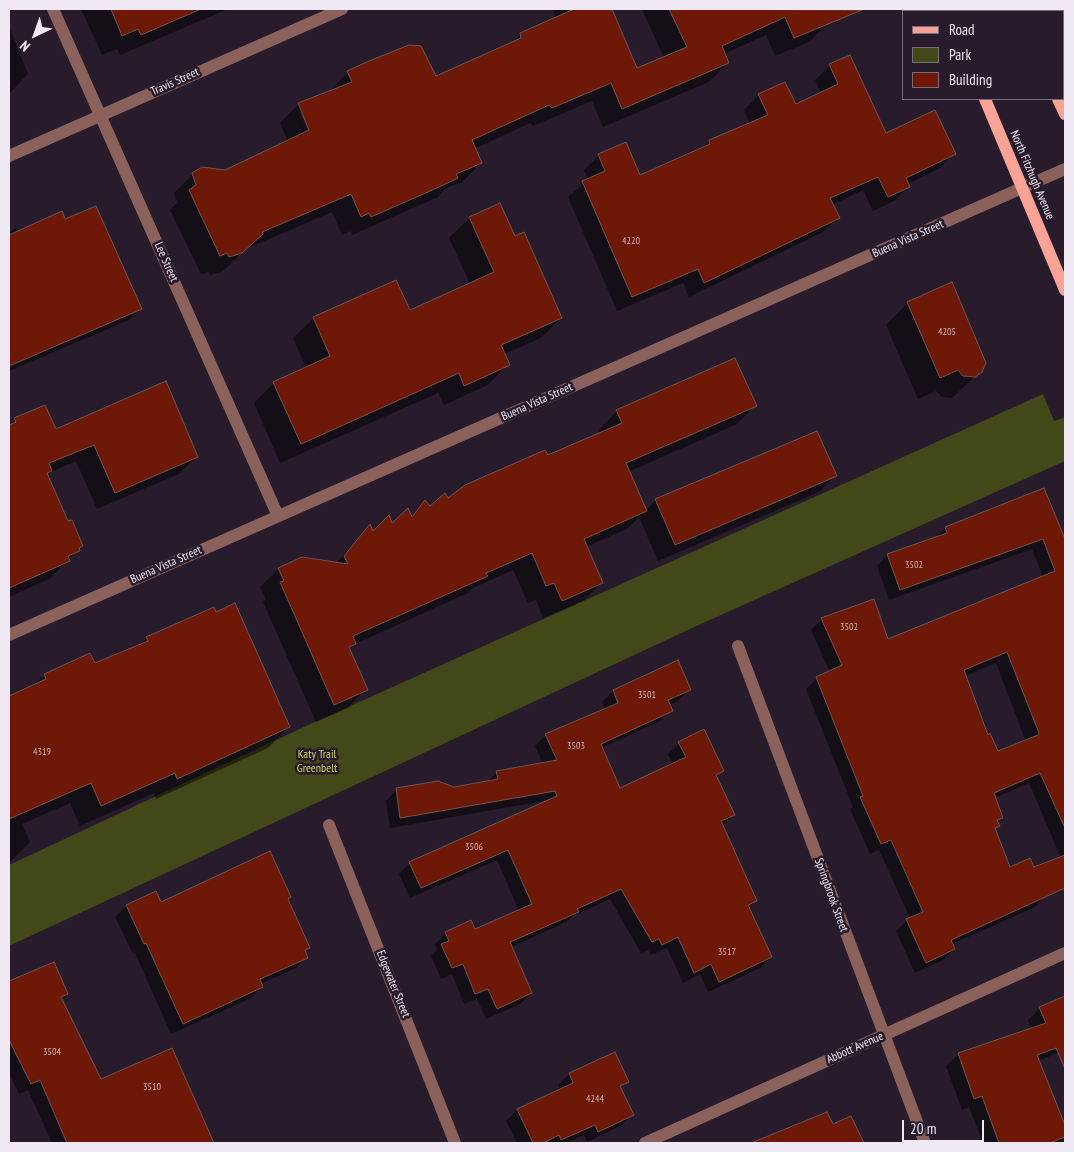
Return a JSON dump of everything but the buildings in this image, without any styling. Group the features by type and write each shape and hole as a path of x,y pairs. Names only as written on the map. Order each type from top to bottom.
{"main road":[{"name":"North Fitzhugh Avenue","path":"985,100 1024,188 1065,290"},
{"path":"1058,100 1065,114"}],"street":[{"name":"Lee Street","path":"53,9 278,516"},
{"name":"Travis Street","path":"9,156 342,9"},
{"name":"Buena Vista Street","path":"9,635 1065,169"},
{"name":"Springbrook Street","path":"738,646 883,1036 925,1143"},
{"name":"Edgewater Street","path":"329,825 456,1143"},
{"name":"Abbott Avenue","path":"645,1143 1065,953"}],"green space":[{"name":"Katy Trail Greenbelt","path":"1043,394 1054,421 1065,417 1065,461 703,623 9,946 9,865 306,726"}]}
